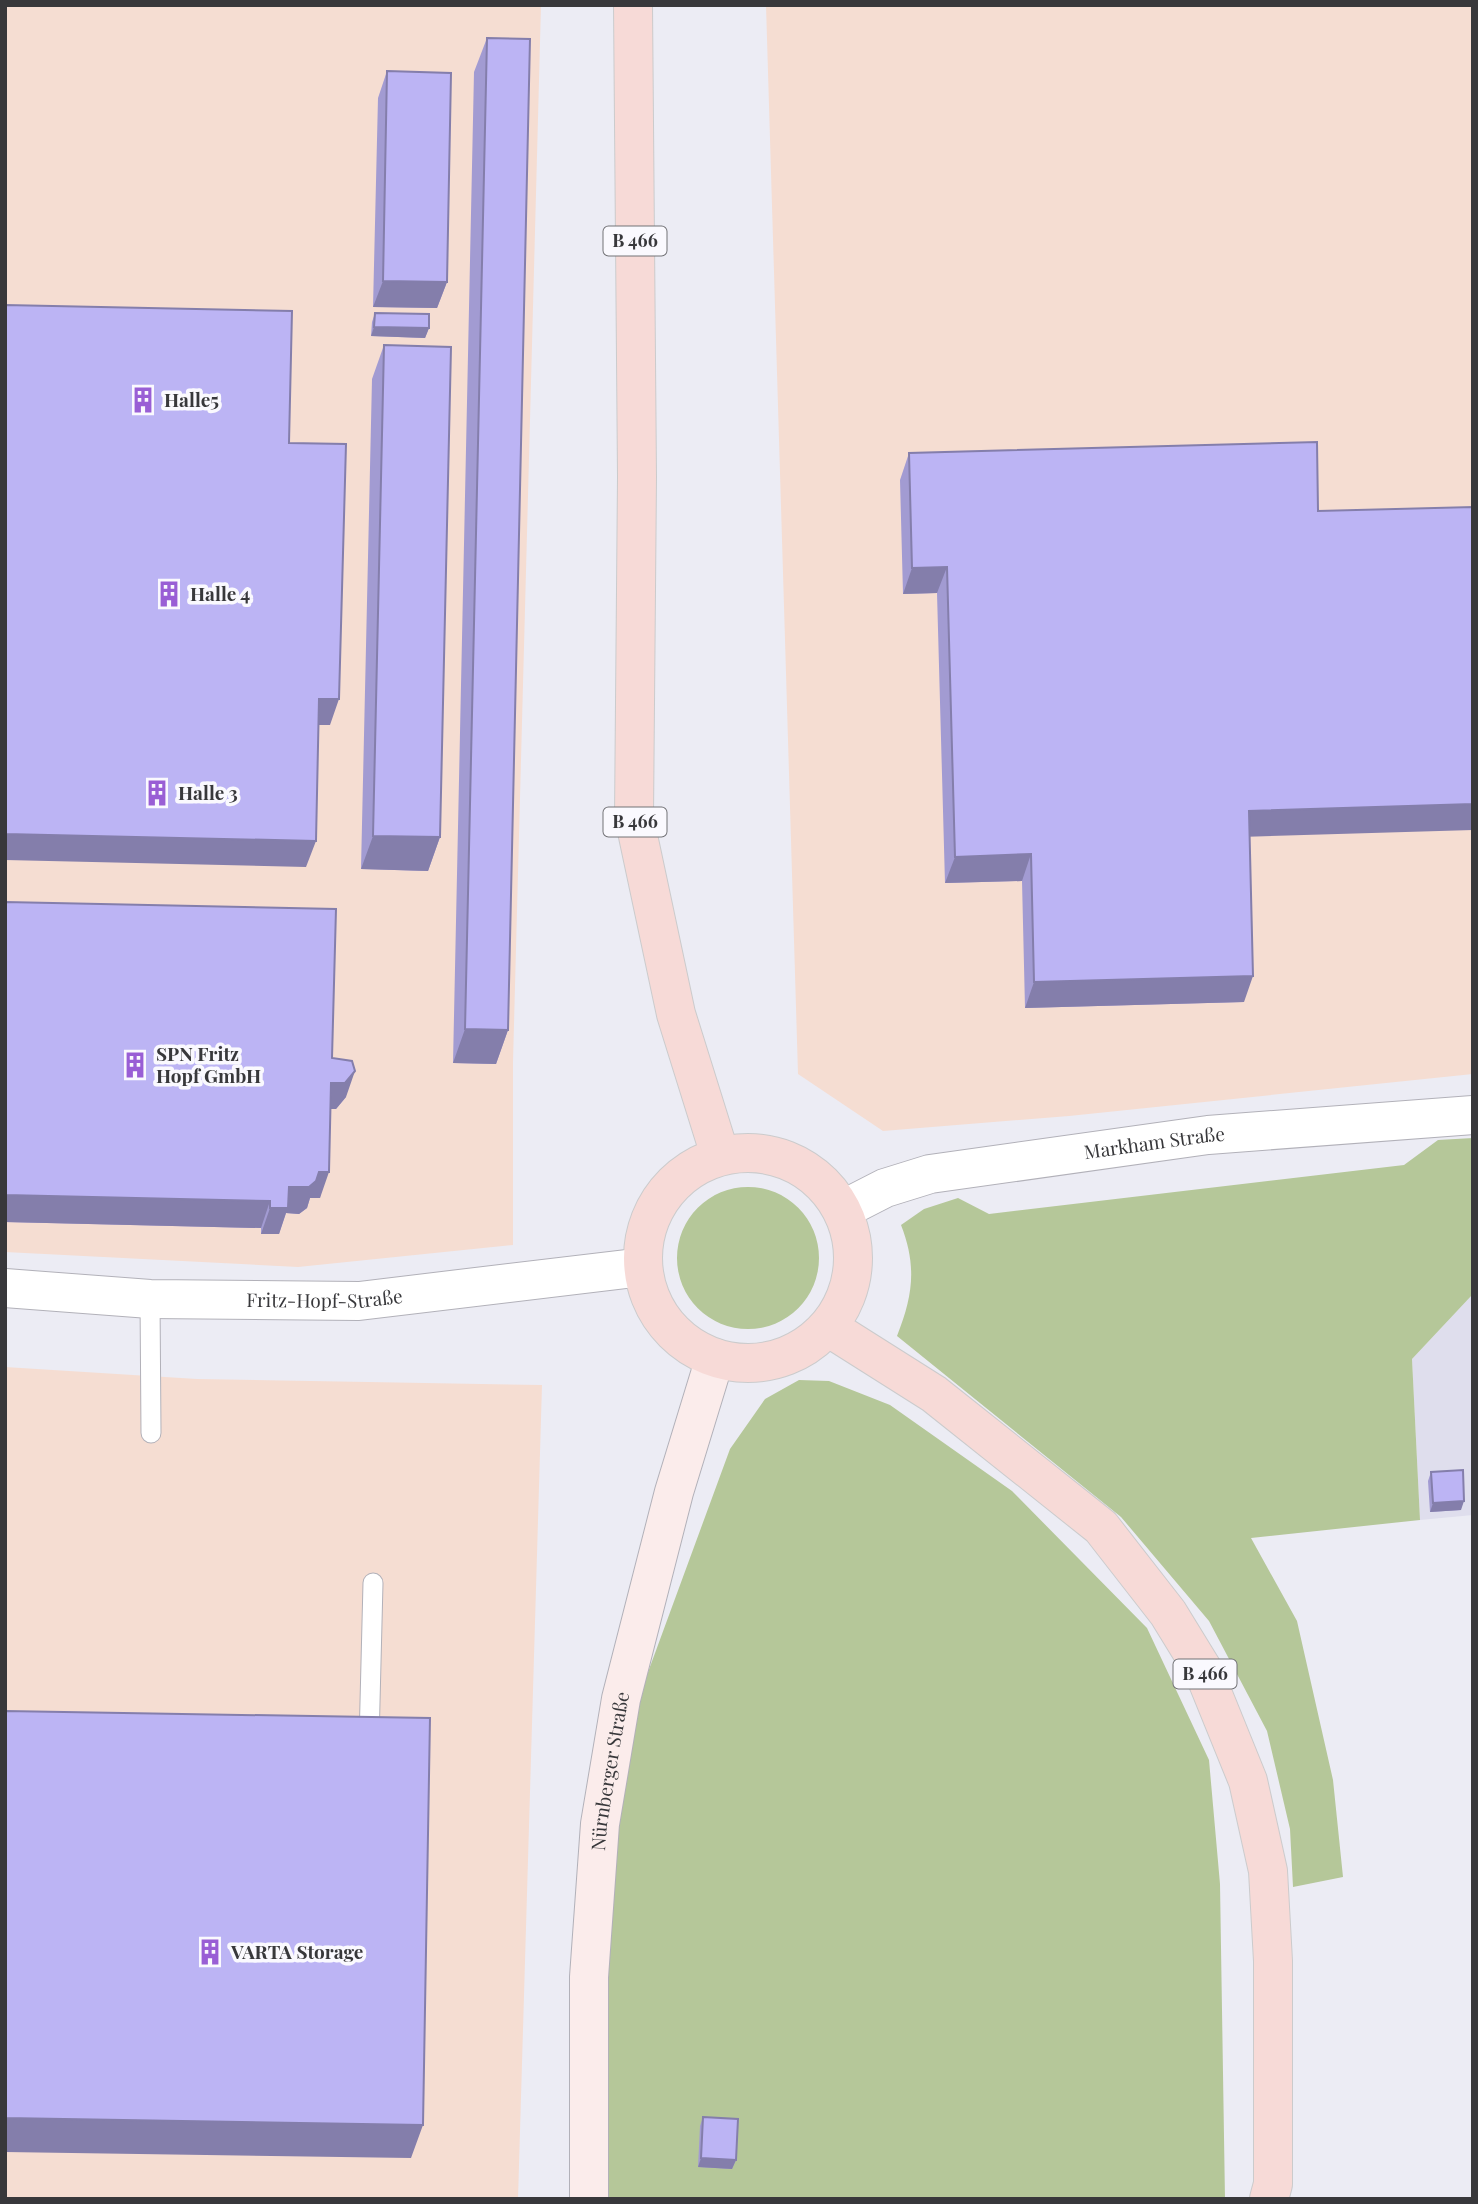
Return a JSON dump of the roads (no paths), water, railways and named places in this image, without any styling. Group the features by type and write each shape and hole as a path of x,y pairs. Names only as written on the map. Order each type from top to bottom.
{"main road":[{"name":"B 466","path":"632,5 637,463 634,817 676,1014 720,1155"},
{"path":"757,1152 791,1161 821,1181 842,1210 852,1239 853,1270 845,1300 828,1327 805,1347 776,1360 746,1364 715,1358 688,1344 665,1324 650,1297 643,1267 646,1230 662,1197 687,1171 720,1155 757,1152"},
{"name":"B 466","path":"828,1327 934,1394 1101,1527 1168,1613 1203,1670 1248,1781 1268,1871 1273,1961 1274,2194"},
{"name":"Nürnberger Straße","path":"589,2199 589,1977 600,1824 621,1699 674,1492 715,1358"}],"street":[{"name":"Markham Straße","path":"842,1210 885,1188 930,1174 1208,1135 1473,1115"},
{"name":"Fritz-Hopf-Straße","path":"5,1288 150,1299 359,1301 643,1267"}],"lane":[{"path":"150,1299 150,1433"},
{"path":"369,1742 373,1583"}],"place":[{"name":"Halle5","path":"143,400"},
{"name":"Halle 4","path":"169,594"},
{"name":"Halle 3","path":"157,793"},
{"name":"SPN Fritz Hopf GmbH","path":"135,1065"},
{"name":"VARTA Storage","path":"210,1952"}]}
